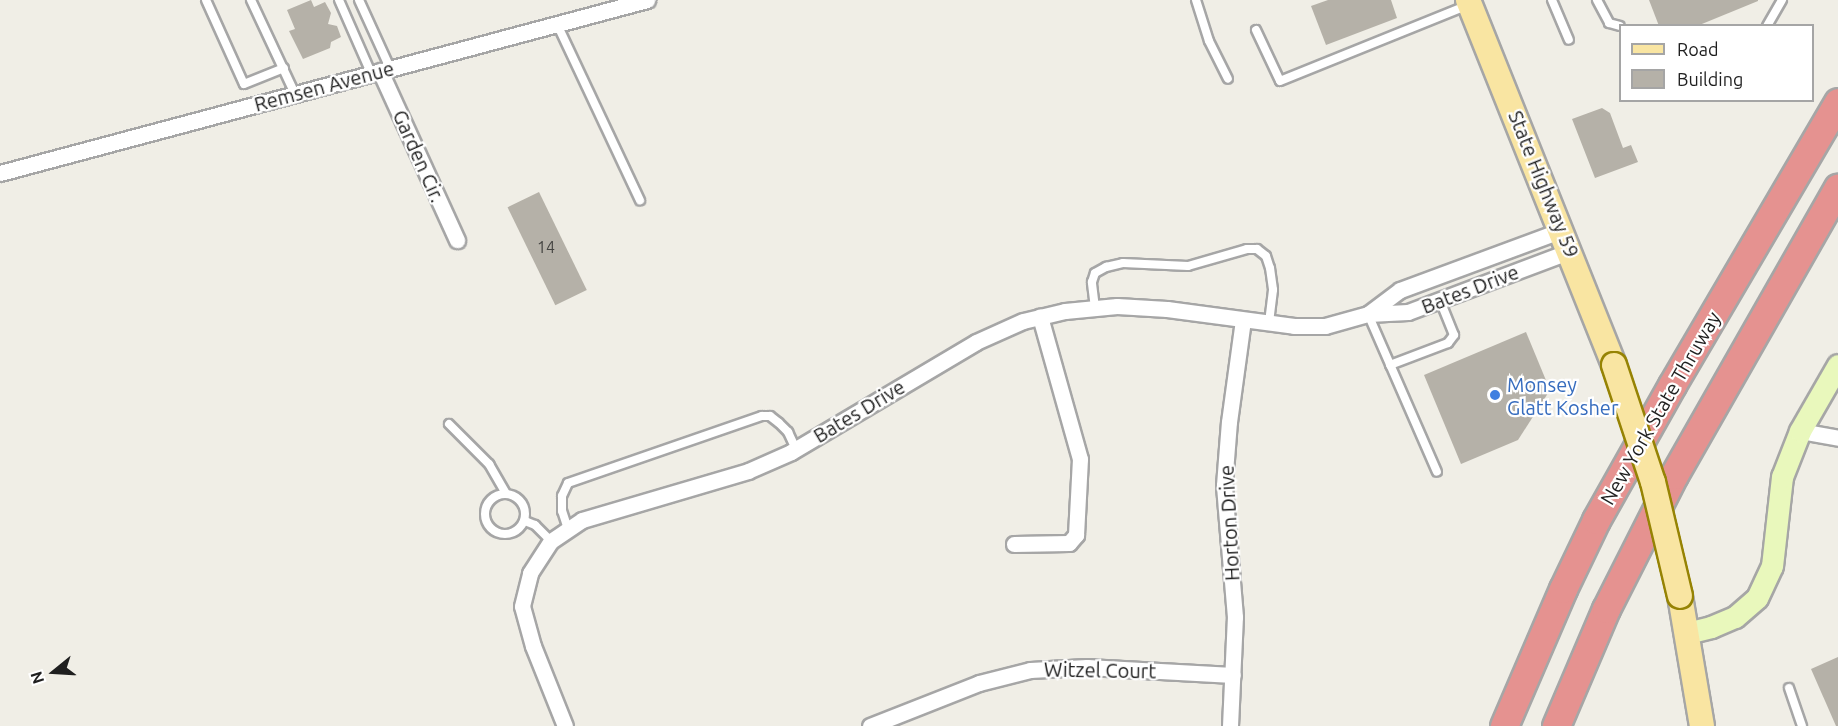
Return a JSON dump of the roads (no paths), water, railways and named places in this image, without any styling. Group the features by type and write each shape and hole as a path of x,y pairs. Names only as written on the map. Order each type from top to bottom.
{"highway":[{"name":"New York State Thruway","path":"1504,726 1558,599 1596,520 1660,404 1838,102"},
{"path":"1556,726 1606,609 1664,494 1749,338 1838,187"}],"main road":[{"name":"State Highway 59","path":"1469,2 1614,365 1653,482 1680,596 1702,726"}],"street":[{"name":"Remsen Avenue","path":"0,173 647,0"},
{"name":"Garden Cir.","path":"380,71 457,240"},
{"name":"Bates Drive","path":"565,726 533,646 522,606 530,573 551,541 582,520 748,471 796,449 976,342 1023,321 1117,306 1167,309 1269,323 1325,326 1368,314 1408,312 1440,300 1566,241"},
{"name":"Bates Drive","path":"1368,314 1400,290 1566,241"},
{"path":"1014,544 1069,543 1076,535 1080,459 1040,317"},
{"name":"Horton Drive","path":"1230,726 1235,617 1224,485 1229,422 1243,320"},
{"path":"1687,633 1712,627 1735,616 1757,598 1772,566 1782,477 1800,431 1838,365"},
{"path":"1800,431 1838,438"},
{"name":"Witzel Court","path":"870,726 919,704 978,683 1030,670 1087,667 1233,675"}],"lane":[{"path":"206,0 244,84 284,68"},
{"path":"251,0 296,93"},
{"path":"339,0 380,71"},
{"path":"359,0 380,71"},
{"path":"1196,0 1209,41 1228,80"},
{"path":"1552,0 1569,40"},
{"path":"1597,0 1608,23 1619,26"},
{"path":"1768,24 1782,0"},
{"path":"1256,30 1280,81 1469,2"},
{"path":"557,24 640,200"},
{"path":"1095,308 1092,282 1095,273 1106,267 1123,263 1188,266 1246,249 1257,249 1266,256 1274,290 1269,323"},
{"path":"1390,365 1448,343 1454,335 1440,300"},
{"path":"1368,314 1437,472"},
{"path":"568,529 562,511 562,496 568,483 579,479 762,416 770,416 788,432 796,449"},
{"path":"449,424 489,464 506,494 522,502 525,521 516,532 510,534 496,532 487,523 486,509 493,498 506,494"},
{"path":"525,521 535,525 551,541"},
{"path":"1789,688 1802,726"}],"place":[{"name":"Monsey Glatt Kosher","path":"1495,395"}]}
